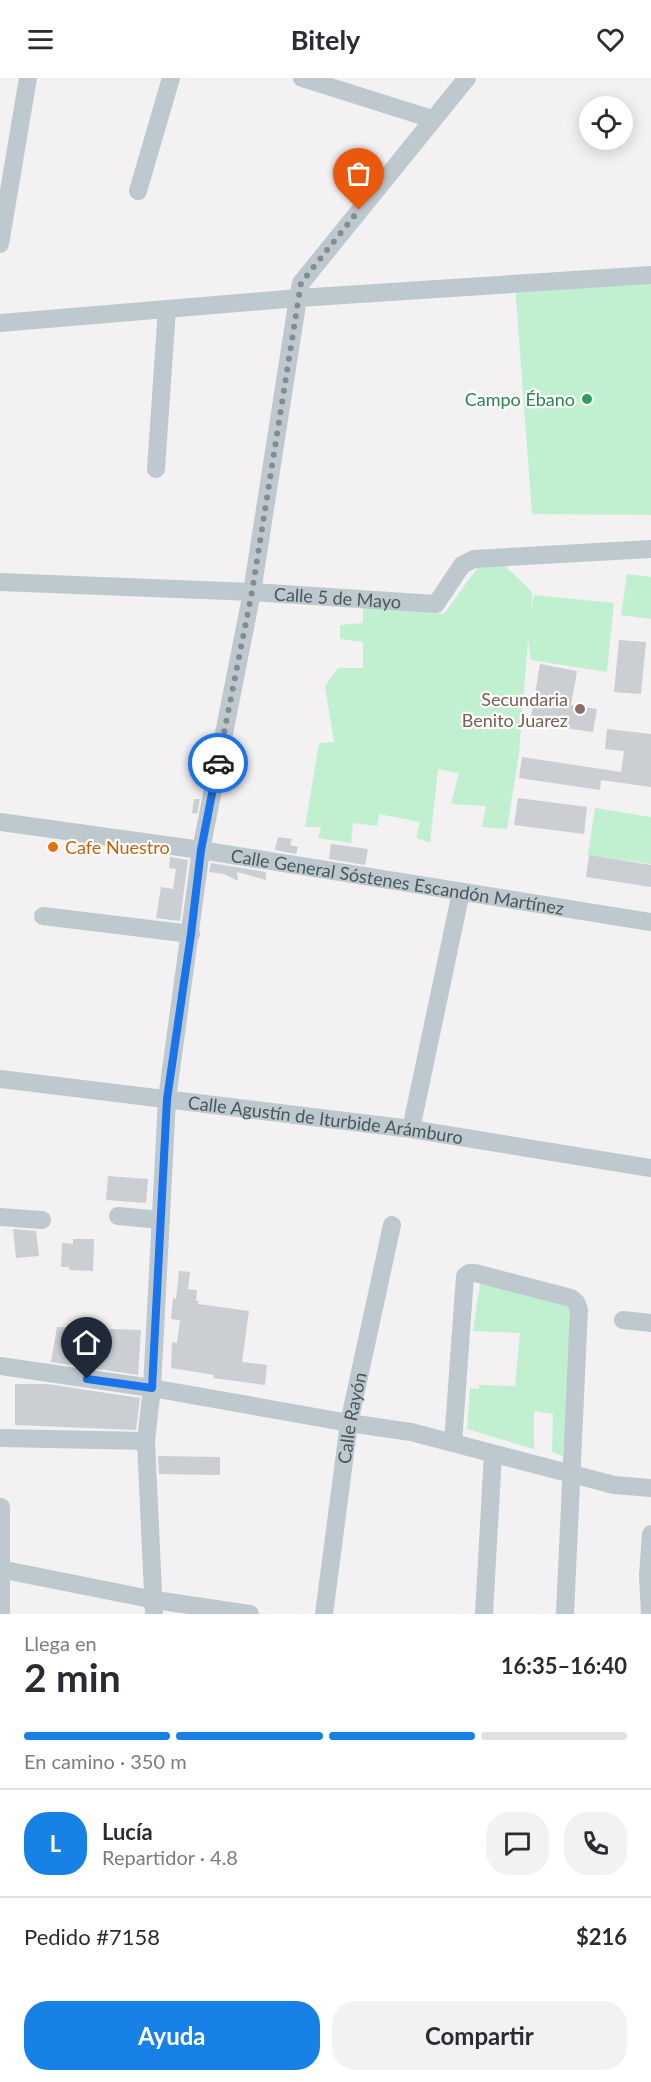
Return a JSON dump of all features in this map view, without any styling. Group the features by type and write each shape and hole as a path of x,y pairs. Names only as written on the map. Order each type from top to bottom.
{"street":[{"path":"0,244 28,78"},
{"path":"138,191 171,78"},
{"path":"302,78 432,119"},
{"path":"155,1607 146,1440 152,1388 167,1099 201,850 252,592 301,283 467,78"},
{"path":"0,323 298,298 651,275"},
{"path":"156,469 167,309"},
{"name":"Calle 5 de Mayo","path":"0,582 252,592 436,604 462,566 474,559 651,549"},
{"name":"Calle General Sóstenes Escandón Martínez","path":"0,822 201,850 651,922"},
{"path":"411,1130 461,892"},
{"path":"43,916 191,934"},
{"name":"Calle Agustín de Iturbide Arámburo","path":"0,1079 411,1130 651,1168"},
{"path":"118,1216 161,1220"},
{"path":"0,1217 42,1220"},
{"name":"Calle Rayón","path":"324,1614 349,1424 392,1225"},
{"path":"453,1443 465,1276 475,1273 571,1298 576,1302 579,1310 565,1614"},
{"path":"623,1320 651,1323"},
{"path":"0,1366 152,1388 349,1424 411,1432 614,1485 651,1488"},
{"path":"0,1438 146,1440"},
{"path":"483,1614 493,1454"},
{"path":"1,1507 1,1614"},
{"path":"650,1614 648,1576 651,1534"},
{"path":"0,1569 155,1607 250,1614"}],"green space":[{"name":"Campo Ébano","path":"651,275 651,515 532,514 515,284"},
{"path":"504,565 532,592 531,610 534,595 614,603 607,672 531,660 528,640 519,754 507,829 482,827 486,806 451,804 459,773 438,769 430,843 416,838 420,822 379,814 377,826 353,823 351,843 318,838 321,827 305,827 319,743 334,742 325,686 338,668 363,668 363,642 340,639 340,625 363,623 363,605 444,614 478,567"},
{"path":"627,574 651,577 651,619 621,615"},
{"path":"595,808 651,817 651,864 588,855"},
{"path":"481,1277 560,1297 571,1308 563,1456 552,1452 553,1414 534,1411 534,1449 467,1429 470,1388 479,1389 479,1385 515,1386 520,1333 473,1331"}],"building":[{"path":"619,640 646,642 641,694 614,692"},
{"path":"540,664 577,671 571,705 597,709 593,732 530,723"},
{"path":"607,729 651,734 651,787 601,780 600,790 519,778 522,757 621,772 624,751 605,749"},
{"path":"518,798 587,807 584,834 514,825"},
{"path":"194,799 200,799 197,814 192,813"},
{"path":"278,837 292,839 290,845 298,847 296,854 275,850"},
{"path":"331,844 368,849 365,865 329,859"},
{"path":"589,855 651,865 651,887 586,877"},
{"path":"170,857 188,860 180,921 156,918 161,887 173,889 176,869 169,868"},
{"path":"211,863 266,872 266,880 237,872 238,881 224,874 209,872"},
{"path":"108,1176 148,1179 146,1203 106,1200"},
{"path":"13,1229 36,1231 39,1256 16,1258"},
{"path":"73,1239 94,1239 93,1271 69,1270 69,1267 61,1267 62,1243 73,1244"},
{"path":"179,1271 190,1272 188,1289 197,1290 198,1304 249,1311 242,1362 267,1365 265,1385 213,1378 214,1375 171,1368 172,1342 177,1343 180,1320 171,1319"},
{"path":"57,1327 141,1330 138,1375 51,1362"},
{"path":"15,1384 47,1384 140,1398 136,1430 15,1425"},
{"path":"158,1456 220,1457 220,1475 159,1474"}],"way so far":[{"path":"218,763 252,592 301,283 359,210"}],"place":[{"name":"Campo Ébano","path":"587,399"},
{"name":"Secundaria Benito Juarez","path":"580,709"},
{"name":"Cafe Nuestro","path":"53,847"}],"route":[{"path":"87,1379 152,1388 167,1099 201,850 218,763"}]}
